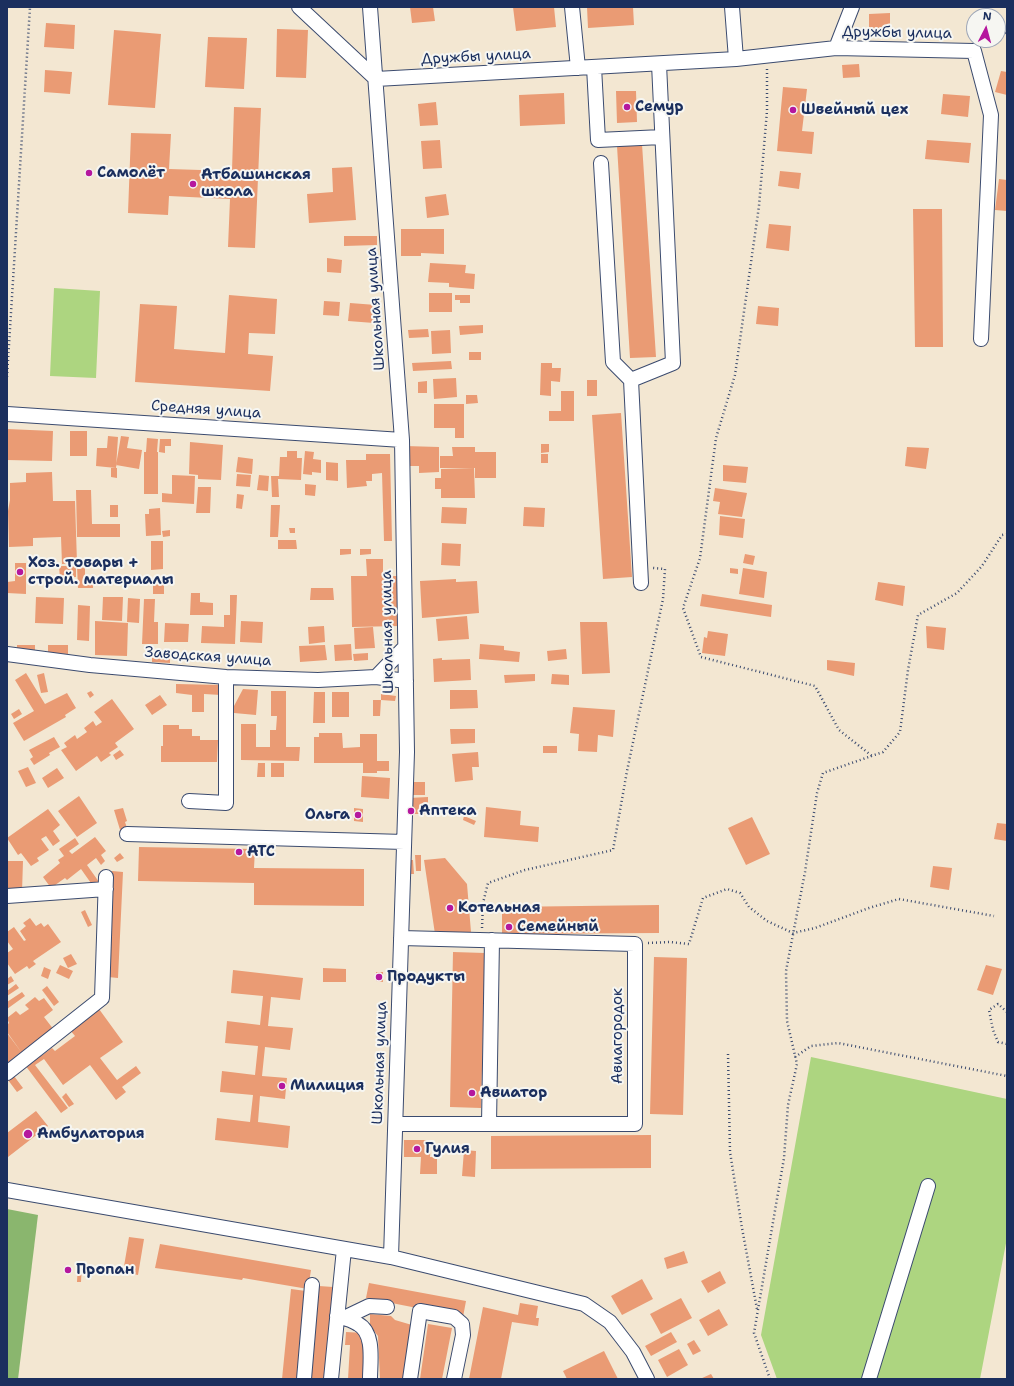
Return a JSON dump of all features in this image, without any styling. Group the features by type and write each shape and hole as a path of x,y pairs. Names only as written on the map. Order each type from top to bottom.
{"street":[{"path":"299,7 376,79"},
{"name":"Школьная улица","path":"370,7 402,440 407,752 392,1257"},
{"path":"572,7 578,68"},
{"path":"732,7 736,59"},
{"path":"836,48 852,7"},
{"name":"Дружбы улица","path":"376,79 736,59 836,48 974,51 991,115 981,339"},
{"path":"631,380 673,363 659,64"},
{"path":"594,67 598,140 662,136"},
{"path":"601,163 613,362 631,380 641,583"},
{"name":"Средняя улица","path":"7,414 402,440"},
{"path":"376,677 405,647"},
{"name":"Заводская улица","path":"7,654 90,665 226,677 318,680 376,677 406,681"},
{"path":"189,801 226,803 226,677"},
{"path":"127,834 404,842"},
{"path":"7,896 106,883 102,998 7,1073"},
{"path":"401,938 635,944"},
{"path":"487,940 489,1124"},
{"name":"Авиагородок","path":"396,1124 635,1124 635,944"},
{"path":"869,1379 928,1186"},
{"path":"7,1190 392,1257 584,1304 610,1322 633,1352 647,1379"},
{"path":"331,1379 344,1249"},
{"path":"304,1379 312,1285"},
{"path":"337,1316 346,1317 369,1306 387,1307"},
{"path":"410,1379 420,1311 454,1317 462,1324 462,1334 454,1379"},
{"path":"337,1316 358,1324 367,1331 370,1346 370,1379"}],"path":[{"path":"7,377 30,7"},
{"path":"764,56 767,71 767,111 759,206 735,376 716,438 700,558 683,608 701,657 815,686 839,730 872,756"},
{"path":"770,1379 754,1334 784,1158 788,1105 797,1064 787,1021 786,971 805,872 817,792 823,773 883,752 900,732 908,670 918,615 957,593 982,566 1002,535 1007,534"},
{"path":"487,940 483,903 488,883 525,870 613,850 627,771 663,599 665,568 640,568"},
{"path":"635,944 670,942 689,944 703,898 727,889 740,893 749,907 767,921 793,933 815,928 869,908 899,899 994,916"},
{"path":"1007,1012 998,1004 989,1010 992,1030 998,1042 1007,1044"},
{"path":"795,1057 811,1046 838,1043 1007,1076"},
{"path":"728,1054 730,1152 742,1228 758,1312"}],"green space":[{"path":"54,288 100,291 96,378 50,376"},
{"path":"811,1057 1007,1099 1007,1238 980,1379 777,1379 761,1335"},
{"path":"7,1209 38,1215 18,1379 7,1379"}],"building":[{"path":"410,7 433,7 435,21 412,23"},
{"path":"513,7 554,7 556,27 516,31"},
{"path":"587,7 633,7 634,25 588,28"},
{"path":"890,13 890,31 869,32 869,14"},
{"path":"46,23 75,25 74,49 44,47"},
{"path":"277,29 308,30 306,78 276,77"},
{"path":"114,30 161,34 155,108 108,105"},
{"path":"208,37 247,38 244,89 205,87"},
{"path":"859,64 860,77 843,78 842,65"},
{"path":"45,70 72,72 70,94 44,92"},
{"path":"1001,71 1007,72 1007,95 995,92"},
{"name":"Швейный цех","path":"783,87 807,89 802,131 814,132 812,154 777,151"},
{"name":"Семур","path":"616,91 636,91 637,122 617,123"},
{"path":"564,93 565,124 520,126 519,95"},
{"path":"943,94 970,96 968,117 941,114"},
{"path":"436,102 438,125 420,126 418,104"},
{"name":"Атбашинская школа","path":"234,107 261,108 255,248 228,247 230,199 169,196 168,215 128,213 131,133 171,134 169,169 232,171"},
{"path":"440,140 442,168 423,169 421,141"},
{"path":"927,140 971,143 969,163 925,159"},
{"path":"642,144 656,357 630,358 617,146"},
{"path":"352,167 356,220 309,223 307,194 333,192 332,168"},
{"path":"780,171 801,173 799,189 778,186"},
{"path":"999,179 1007,180 1007,211 995,210"},
{"path":"446,194 449,215 427,218 425,197"},
{"path":"913,209 942,209 943,347 915,347"},
{"path":"769,224 791,226 789,251 766,248"},
{"path":"401,229 444,229 444,254 421,253 421,256 401,256"},
{"path":"344,236 377,236 377,245 344,246"},
{"path":"327,258 342,260 341,273 327,272"},
{"path":"430,263 466,265 465,273 475,274 474,289 449,287 449,283 428,282"},
{"path":"429,293 452,293 452,312 429,312"},
{"path":"229,295 277,299 275,334 249,333 248,354 273,356 270,391 135,382 140,304 177,306 174,349 225,353"},
{"path":"455,295 470,295 470,303 460,303 460,300 455,300"},
{"path":"324,301 340,302 339,316 323,315"},
{"path":"350,303 376,305 374,323 348,321"},
{"path":"758,306 779,308 778,326 756,324"},
{"path":"483,325 483,333 460,335 459,326"},
{"path":"428,329 429,337 409,338 408,330"},
{"path":"450,330 451,353 432,354 431,331"},
{"path":"469,352 481,352 481,360 469,360"},
{"path":"451,361 452,369 413,371 412,363"},
{"path":"541,363 552,363 552,368 561,368 560,382 551,381 551,396 540,395"},
{"path":"456,378 457,397 434,399 433,379"},
{"path":"587,380 597,380 597,396 587,396"},
{"path":"427,381 427,393 418,393 418,382"},
{"path":"561,391 574,391 574,421 549,421 549,411 561,411"},
{"path":"466,395 477,395 478,403 466,404"},
{"path":"434,404 464,404 464,438 455,438 455,428 434,428"},
{"path":"621,413 632,577 603,579 592,415"},
{"path":"7,429 53,431 52,461 7,460"},
{"path":"70,431 87,431 87,456 70,456"},
{"path":"108,436 118,437 116,468 96,466 97,448 107,448"},
{"path":"121,436 129,437 127,448 142,450 139,469 116,465"},
{"path":"147,438 158,439 158,494 144,494 144,452 146,452"},
{"path":"160,439 171,439 171,446 165,446 165,453 159,452"},
{"path":"190,442 223,445 221,480 198,479 198,475 189,474"},
{"path":"541,444 549,444 549,452 541,453"},
{"path":"405,446 439,447 439,472 419,473 419,466 405,466"},
{"path":"452,447 475,447 475,452 496,452 496,478 475,478 475,468 440,468 440,456 453,456"},
{"path":"907,447 929,448 926,469 905,466"},
{"path":"287,451 297,451 297,458 302,458 301,480 278,479 279,497 272,497 271,476 279,476 280,457 287,457"},
{"path":"305,451 314,452 313,459 321,460 321,473 312,472 312,475 303,474"},
{"path":"366,454 390,454 392,541 384,541 382,473 372,474 372,481 366,481 367,486 347,488 346,460 366,460"},
{"path":"541,454 548,454 548,463 541,463"},
{"path":"238,457 253,459 252,474 236,472"},
{"path":"326,462 338,463 338,481 326,480"},
{"path":"723,465 748,467 746,483 723,481"},
{"path":"111,468 117,468 117,478 111,477"},
{"path":"474,468 475,498 441,498 441,489 435,489 435,478 441,478 441,469"},
{"path":"52,472 53,501 75,501 77,563 62,564 61,537 33,538 33,546 9,547 8,511 10,500 10,483 26,482 26,473"},
{"path":"237,474 251,475 250,487 236,486"},
{"path":"172,475 195,476 194,504 162,502 162,493 172,494"},
{"path":"259,475 269,476 268,491 257,490"},
{"path":"305,484 316,485 315,496 305,495"},
{"path":"198,487 211,487 210,513 196,513"},
{"path":"715,488 747,493 742,517 718,514 720,502 713,501"},
{"path":"76,490 91,490 92,524 120,524 120,537 77,537"},
{"path":"237,494 244,495 242,509 236,508"},
{"path":"110,505 118,505 118,517 110,517"},
{"path":"271,505 280,505 278,537 270,537"},
{"path":"442,507 467,508 466,524 441,523"},
{"path":"524,507 545,508 544,527 523,526"},
{"path":"160,508 161,535 146,536 145,514 149,514 149,509"},
{"path":"720,516 745,519 743,538 719,535"},
{"path":"289,528 295,528 295,533 290,533"},
{"path":"170,530 170,536 163,537 162,531"},
{"path":"278,540 296,540 297,549 278,549"},
{"path":"151,541 163,541 163,569 151,570"},
{"path":"442,543 461,544 460,566 441,565"},
{"path":"340,549 351,549 351,554 340,555"},
{"path":"360,549 371,549 371,554 360,555"},
{"path":"745,554 755,556 753,565 743,563"},
{"path":"366,559 383,559 383,576 397,576 399,626 352,627 351,576 367,576"},
{"name":"Хоз. товары + строй. материалы","path":"15,563 26,563 26,594 7,593 7,582 15,581"},
{"path":"59,566 76,566 76,577 60,578"},
{"path":"77,566 85,566 85,583 93,583 93,588 78,588"},
{"path":"730,568 738,569 738,574 730,573"},
{"path":"743,568 767,572 764,598 739,594"},
{"path":"456,579 456,582 477,581 479,613 422,618 420,581"},
{"path":"878,582 905,586 903,606 875,600"},
{"path":"153,583 164,583 164,594 153,594"},
{"path":"311,588 333,588 334,600 310,600"},
{"path":"191,593 200,593 200,602 213,603 213,615 190,615"},
{"path":"702,594 772,605 771,617 700,606"},
{"path":"230,595 237,595 235,644 201,643 202,626 224,627 224,615 230,615"},
{"path":"36,597 64,598 63,624 35,623"},
{"path":"103,597 123,597 122,621 102,620"},
{"path":"128,598 140,599 139,623 127,622"},
{"path":"144,599 155,599 154,622 158,622 158,644 142,644"},
{"path":"78,605 90,606 89,641 77,640"},
{"path":"467,616 469,639 438,641 436,619"},
{"path":"95,621 128,623 127,656 95,655"},
{"path":"241,621 263,622 262,643 240,642"},
{"path":"580,622 607,622 610,673 582,674"},
{"path":"165,623 189,624 188,642 164,642"},
{"path":"324,626 325,642 309,644 308,627"},
{"path":"926,626 946,628 944,650 927,648"},
{"path":"373,627 375,648 355,649 354,628"},
{"path":"708,631 728,634 725,656 702,653 704,637 707,638"},
{"path":"351,644 352,660 335,661 334,645"},
{"path":"480,644 504,646 504,650 520,652 519,662 479,659"},
{"path":"17,645 35,645 35,653 17,652"},
{"path":"48,645 68,645 68,654 48,653"},
{"path":"325,645 327,660 300,662 299,646"},
{"path":"566,649 567,659 548,661 547,651"},
{"path":"152,652 170,652 170,663 152,662"},
{"path":"368,653 368,660 354,661 353,654"},
{"path":"442,658 442,660 470,659 471,680 434,682 433,659"},
{"path":"827,660 855,663 854,676 827,670"},
{"path":"26,673 45,704 67,693 76,708 65,715 66,717 24,741 13,723 34,711 15,680"},
{"path":"44,673 48,692 41,693 37,675"},
{"path":"535,674 535,681 505,683 504,675"},
{"path":"552,674 569,675 569,685 551,684"},
{"path":"176,684 221,685 221,695 204,694 204,712 192,712 192,695 176,693"},
{"path":"243,689 258,690 256,715 234,713 234,706"},
{"path":"450,690 477,690 478,708 450,709"},
{"path":"91,691 94,695 90,698 87,693"},
{"path":"271,691 286,691 286,747 300,747 299,761 241,760 241,724 256,724 256,747 270,747 270,730 276,730 277,716 271,716"},
{"path":"314,692 325,692 325,723 313,723"},
{"path":"332,692 349,692 349,717 332,717"},
{"path":"381,694 396,696 395,701 381,700"},
{"path":"160,695 167,705 152,715 145,705"},
{"path":"112,699 134,729 115,743 118,747 109,753 111,755 101,762 97,756 76,771 61,750 67,747 64,743 75,735 77,739 87,732 84,728 93,721 96,726 102,722 94,712"},
{"path":"373,700 381,700 380,716 373,716"},
{"path":"573,707 615,710 613,737 598,735 597,752 578,751 579,734 570,733"},
{"path":"19,709 22,714 14,719 11,714"},
{"path":"163,725 179,725 179,729 192,729 192,736 200,736 200,740 218,740 217,762 161,762"},
{"path":"450,729 475,729 475,743 451,744"},
{"path":"319,733 342,733 343,748 360,747 360,734 377,734 377,761 389,761 389,771 363,773 363,763 314,763 314,737 319,737"},
{"path":"54,737 60,747 49,753 50,755 34,765 30,759 33,757 29,750"},
{"path":"543,746 557,746 557,753 543,753"},
{"path":"120,750 124,755 116,760 113,755"},
{"path":"478,752 479,767 472,767 473,780 455,782 452,754"},
{"path":"258,763 265,763 265,777 257,777"},
{"path":"271,763 284,763 284,777 271,777"},
{"path":"28,767 36,783 26,787 18,771"},
{"path":"57,768 64,778 48,788 42,778"},
{"path":"362,776 390,778 389,799 361,797"},
{"path":"409,782 425,782 425,795 409,795"},
{"path":"79,796 97,823 77,837 58,811"},
{"path":"428,797 428,814 409,814 408,798"},
{"path":"486,807 521,811 520,825 539,827 538,842 484,837"},
{"path":"123,808 128,831 121,833 114,810"},
{"name":"Ольга","path":"354,808 363,809 363,822 354,821"},
{"path":"48,809 60,825 53,831 60,841 53,846 46,836 41,839 49,850 37,858 39,861 31,866 21,853 18,855 7,838"},
{"path":"464,816 476,821 474,825 463,820"},
{"path":"752,817 770,854 746,865 728,828"},
{"path":"997,823 1007,824 1007,841 994,839"},
{"path":"95,837 106,851 101,855 105,861 101,865 96,858 87,865 99,882 93,886 81,869 67,880 65,878 51,888 43,877 60,863 58,860 64,856 59,849 75,838 79,844 69,851 72,854"},
{"path":"139,847 255,849 254,868 364,869 364,906 254,905 254,883 138,881"},
{"path":"120,853 124,858 117,862 114,858"},
{"path":"415,855 421,855 421,871 416,871"},
{"name":"Котельная","path":"445,858 467,884 471,932 435,934 424,860"},
{"path":"406,860 413,860 414,874 406,874"},
{"path":"7,861 23,861 22,892 7,891"},
{"path":"933,866 952,868 949,890 930,887"},
{"path":"112,871 123,872 118,978 108,977"},
{"path":"659,905 659,933 502,934 502,907"},
{"path":"85,910 92,925 88,927 81,912"},
{"path":"30,918 36,926 41,923 44,927 48,924 61,942 33,961 36,964 29,969 27,966 15,974 7,963 7,953 13,949 7,941 7,932 14,927 24,941 26,940 20,931 26,926 23,923"},
{"path":"453,952 485,953 481,1108 450,1107"},
{"path":"71,954 77,964 68,968 63,958"},
{"path":"654,957 687,958 683,1115 650,1114"},
{"path":"60,965 73,971 69,979 56,973"},
{"path":"986,965 1002,969 993,995 977,990"},
{"path":"44,967 51,970 48,979 41,976"},
{"path":"323,968 346,969 346,982 323,982"},
{"path":"233,970 303,978 300,1000 271,997 268,1026 293,1028 290,1050 265,1047 262,1076 287,1078 285,1099 260,1096 258,1122 290,1126 288,1148 215,1140 217,1118 250,1122 253,1095 220,1092 222,1071 255,1075 258,1046 225,1043 227,1021 260,1025 263,996 231,993"},
{"name":"Продукты","path":"376,972 383,972 383,982 376,981"},
{"path":"11,976 14,981 7,985 7,979"},
{"path":"16,984 19,988 7,996 7,991"},
{"path":"47,986 59,1002 54,1006 42,990"},
{"path":"22,992 25,996 7,1009 7,1002"},
{"path":"35,997 39,1001 44,998 53,1010 44,1017 54,1030 22,1053 7,1032 7,1025 9,1023 7,1018 16,1011 20,1015 29,1009 25,1005"},
{"path":"99,1009 123,1042 100,1058 117,1080 136,1066 141,1073 122,1087 126,1092 116,1100 90,1065 63,1085 44,1059 35,1065 68,1108 61,1113 25,1065 40,1054 41,1056 52,1048 55,1051 75,1036 70,1030"},
{"path":"7,1033 22,1053 7,1064"},
{"path":"14,1076 23,1088 17,1092 8,1080"},
{"path":"66,1093 74,1104 69,1107 62,1097"},
{"path":"36,1111 48,1126 8,1157 7,1133"},
{"path":"651,1135 651,1168 491,1169 491,1136"},
{"name":"Гулия","path":"404,1140 431,1140 430,1157 437,1157 437,1174 420,1174 421,1157 404,1157"},
{"path":"464,1150 476,1151 475,1177 462,1176"},
{"path":"129,1237 144,1239 138,1275 123,1272"},
{"path":"160,1244 311,1270 308,1289 243,1278 242,1280 155,1268"},
{"path":"684,1251 688,1263 667,1269 664,1258"},
{"path":"78,1262 82,1262 81,1282 77,1282"},
{"path":"720,1271 726,1283 708,1293 701,1281"},
{"path":"642,1279 653,1299 622,1315 611,1296"},
{"path":"369,1283 466,1301 463,1317 366,1298"},
{"path":"319,1286 333,1287 324,1379 310,1379"},
{"path":"291,1289 306,1291 297,1379 282,1379"},
{"path":"681,1298 692,1318 661,1334 650,1314"},
{"path":"520,1303 538,1306 536,1318 539,1318 538,1326 512,1322 501,1379 469,1379 483,1307 518,1315"},
{"path":"719,1309 728,1325 708,1336 699,1320"},
{"path":"370,1314 391,1316 395,1320 412,1325 404,1379 380,1379 378,1336 370,1326"},
{"path":"428,1324 452,1328 442,1379 420,1379"},
{"path":"346,1332 365,1333 365,1379 348,1379 350,1345 345,1345"},
{"path":"671,1332 677,1342 651,1356 645,1346"},
{"path":"694,1340 701,1351 693,1355 687,1344"},
{"path":"679,1349 688,1365 667,1377 658,1360"},
{"path":"604,1351 618,1379 567,1379 563,1371"},
{"path":"711,1374 714,1379 700,1379"}],"place":[{"name":"Семур","path":"627,107"},
{"name":"Швейный цех","path":"793,110"},
{"name":"Самолёт","path":"89,173"},
{"name":"Атбашинская школа","path":"193,184"},
{"name":"Хоз. товары + строй. материалы","path":"20,572"},
{"name":"Аптека","path":"411,811"},
{"name":"Ольга","path":"358,815"},
{"name":"АТС","path":"239,852"},
{"name":"Котельная","path":"450,908"},
{"name":"Семейный","path":"509,927"},
{"name":"Продукты","path":"379,977"},
{"name":"Милиция","path":"282,1086"},
{"name":"Авиатор","path":"472,1093"},
{"name":"Амбулатория","path":"28,1134"},
{"name":"Гулия","path":"417,1149"},
{"name":"Пропан","path":"68,1270"}]}
